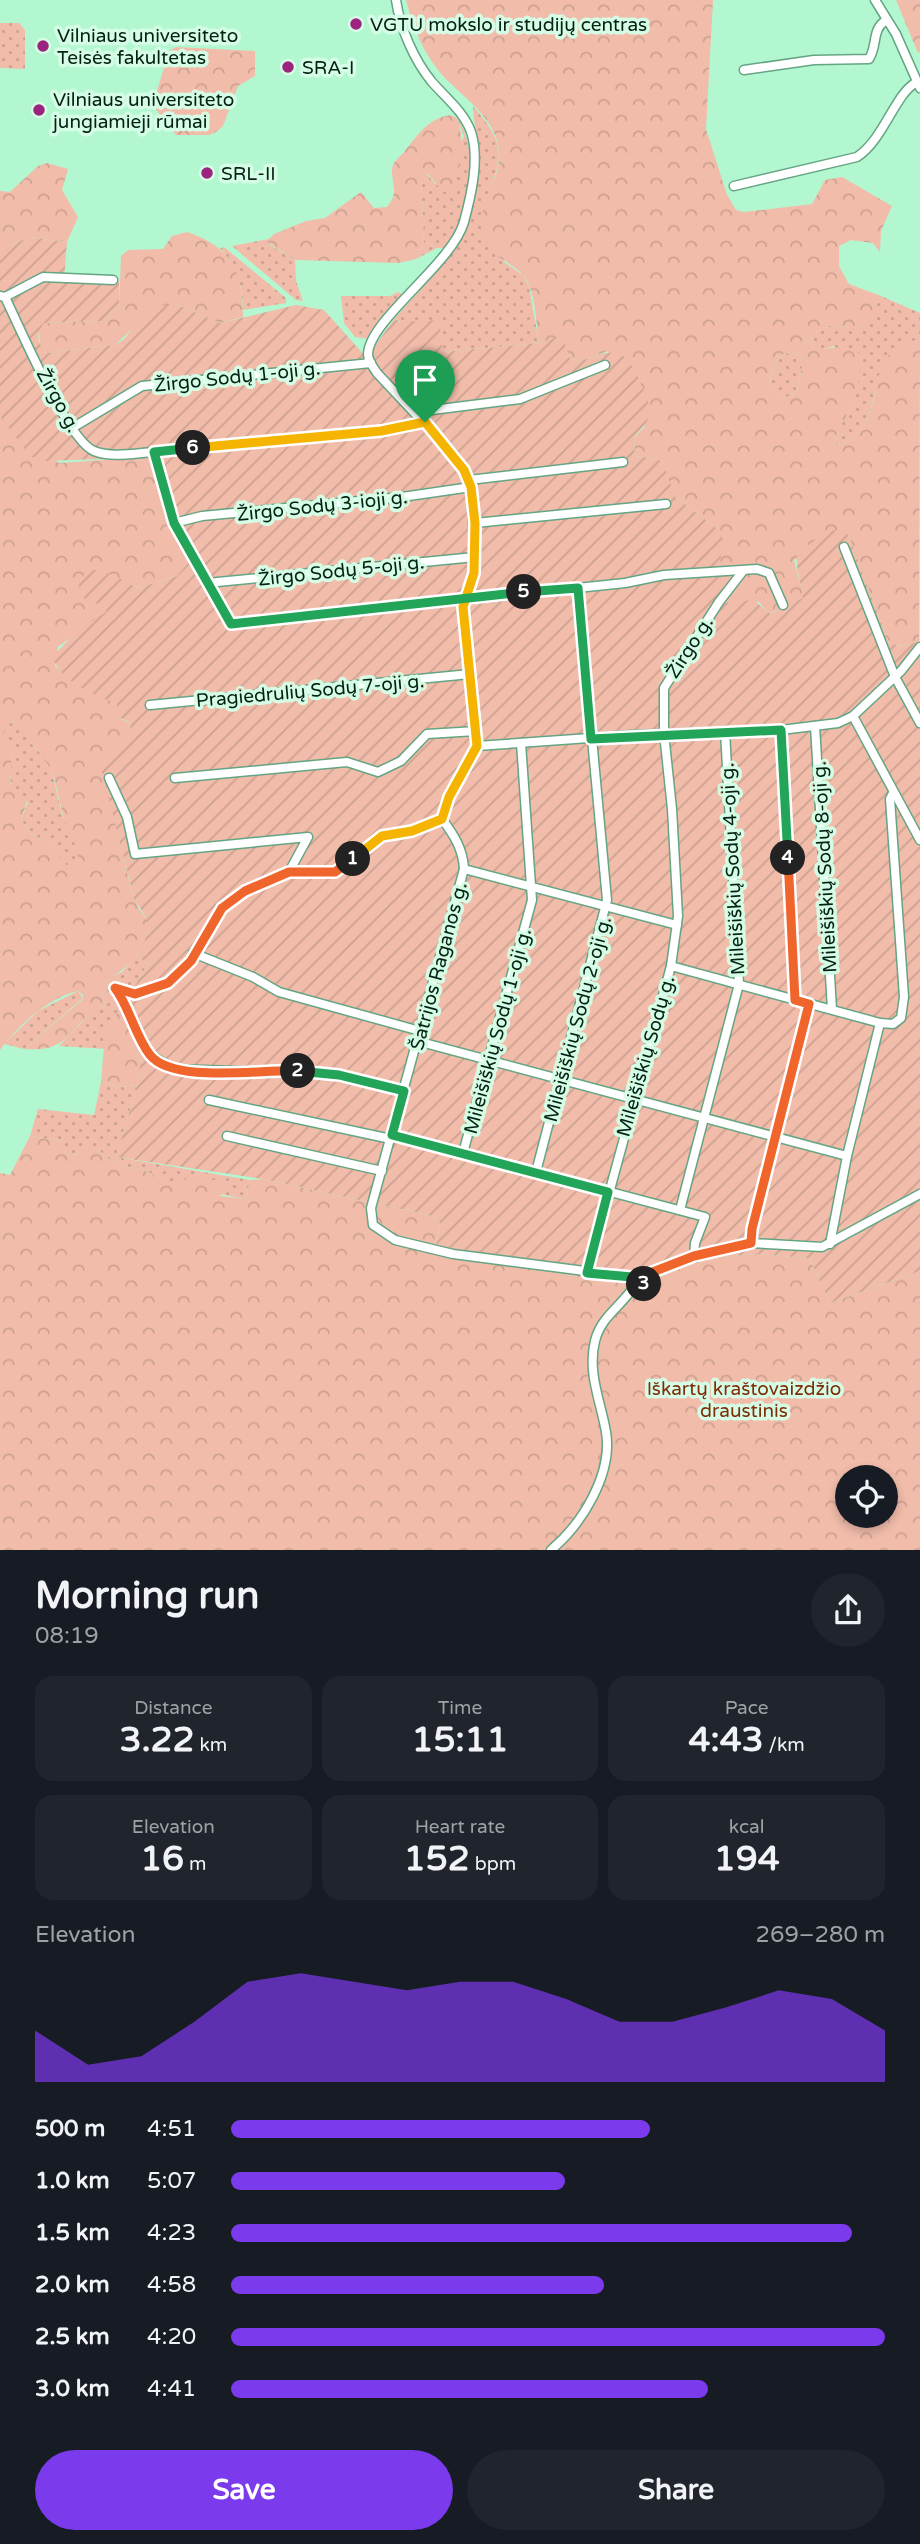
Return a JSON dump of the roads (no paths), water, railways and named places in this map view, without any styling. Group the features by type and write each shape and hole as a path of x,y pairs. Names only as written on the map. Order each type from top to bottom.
{"street":[{"path":"396,0 416,59 466,122 473,140 474,166 459,236 450,251 389,318 369,348 371,363 455,456 470,484 475,523 475,557 474,573 464,597 477,746 449,797 442,819 412,831 376,839 335,872 289,872 245,891 229,902 186,967 160,988 135,994 115,988 125,1002 149,1054 173,1069 327,1074 404,1091"},
{"path":"734,186 857,157 872,147 907,90 919,85 916,68 875,0"},
{"path":"744,71 814,60 869,59 874,51 876,30 887,20"},
{"name":"Žirgo g.","path":"113,280 43,277 2,297 50,392 72,428 94,452 154,452 381,431 425,422"},
{"name":"Žirgo Sodų 1-oji g.","path":"72,428 131,391 152,384 371,363"},
{"path":"416,412 520,399 605,365"},
{"path":"154,452 174,523 231,624 464,597 578,588 664,575 757,569 769,573 783,606"},
{"name":"Žirgo Sodų 3-ioji g.","path":"174,523 202,516 402,497 470,484 624,462"},
{"path":"475,523 666,504"},
{"path":"844,547 895,677 920,723"},
{"name":"Žirgo Sodų 5-oji g.","path":"208,583 475,557"},
{"name":"Žirgo g.","path":"671,966 677,925 663,696 667,681 743,571"},
{"path":"578,588 591,739"},
{"path":"477,746 664,733 781,730 838,723 853,716 895,677 920,647"},
{"name":"Pragiedrulių Sodų 7-oji g.","path":"150,705 470,674"},
{"path":"853,716 920,841"},
{"name":"Mileišiškių Sodų 8-oji g.","path":"815,726 832,1009"},
{"path":"781,730 795,1000"},
{"path":"175,778 347,762 378,772 401,761 427,734 476,731"},
{"name":"Mileišiškių Sodų 4-oji g.","path":"680,1210 721,1062 739,984 725,731"},
{"name":"Mileišiškių Sodų 2-oji g.","path":"536,1172 606,908 591,739"},
{"name":"Mileišiškių Sodų 1-oji g.","path":"521,743 532,900 463,1153 706,1219 695,1243 694,1256"},
{"path":"109,778 127,817 135,854 308,837 289,872"},
{"path":"830,1244 847,1156 880,1023 898,1021 904,1009 890,799 893,793"},
{"name":"Šatrijos Raganos g.","path":"442,819 457,841 463,855 464,869 371,1209 373,1225 384,1235 453,1254 633,1281"},
{"path":"464,869 677,925"},
{"path":"193,953 253,977 279,992 420,1031"},
{"name":"Mileišiškių Sodų g.","path":"587,1273 632,1100 671,966 880,1023"},
{"path":"751,1243 752,1229 809,1004"},
{"path":"417,1041 847,1156"},
{"path":"209,1100 463,1153"},
{"path":"227,1136 382,1171"},
{"path":"551,1550 579,1520 602,1474 607,1447 593,1376 594,1347 603,1322 633,1281 645,1284 645,1275 694,1256 751,1243 808,1248 830,1244 920,1195"}],"place":[{"name":"VGTU mokslo ir studijų centras","path":"356,24"},
{"name":"Vilniaus universiteto Teisės fakultetas","path":"43,46"},
{"name":"SRA-I","path":"288,67"},
{"name":"Vilniaus universiteto jungiamieji rūmai","path":"39,110"},
{"name":"SRL-II","path":"207,173"}],"park label":[{"name":"Iškartų kraštovaizdžio draustinis","path":"744,1399"}]}
